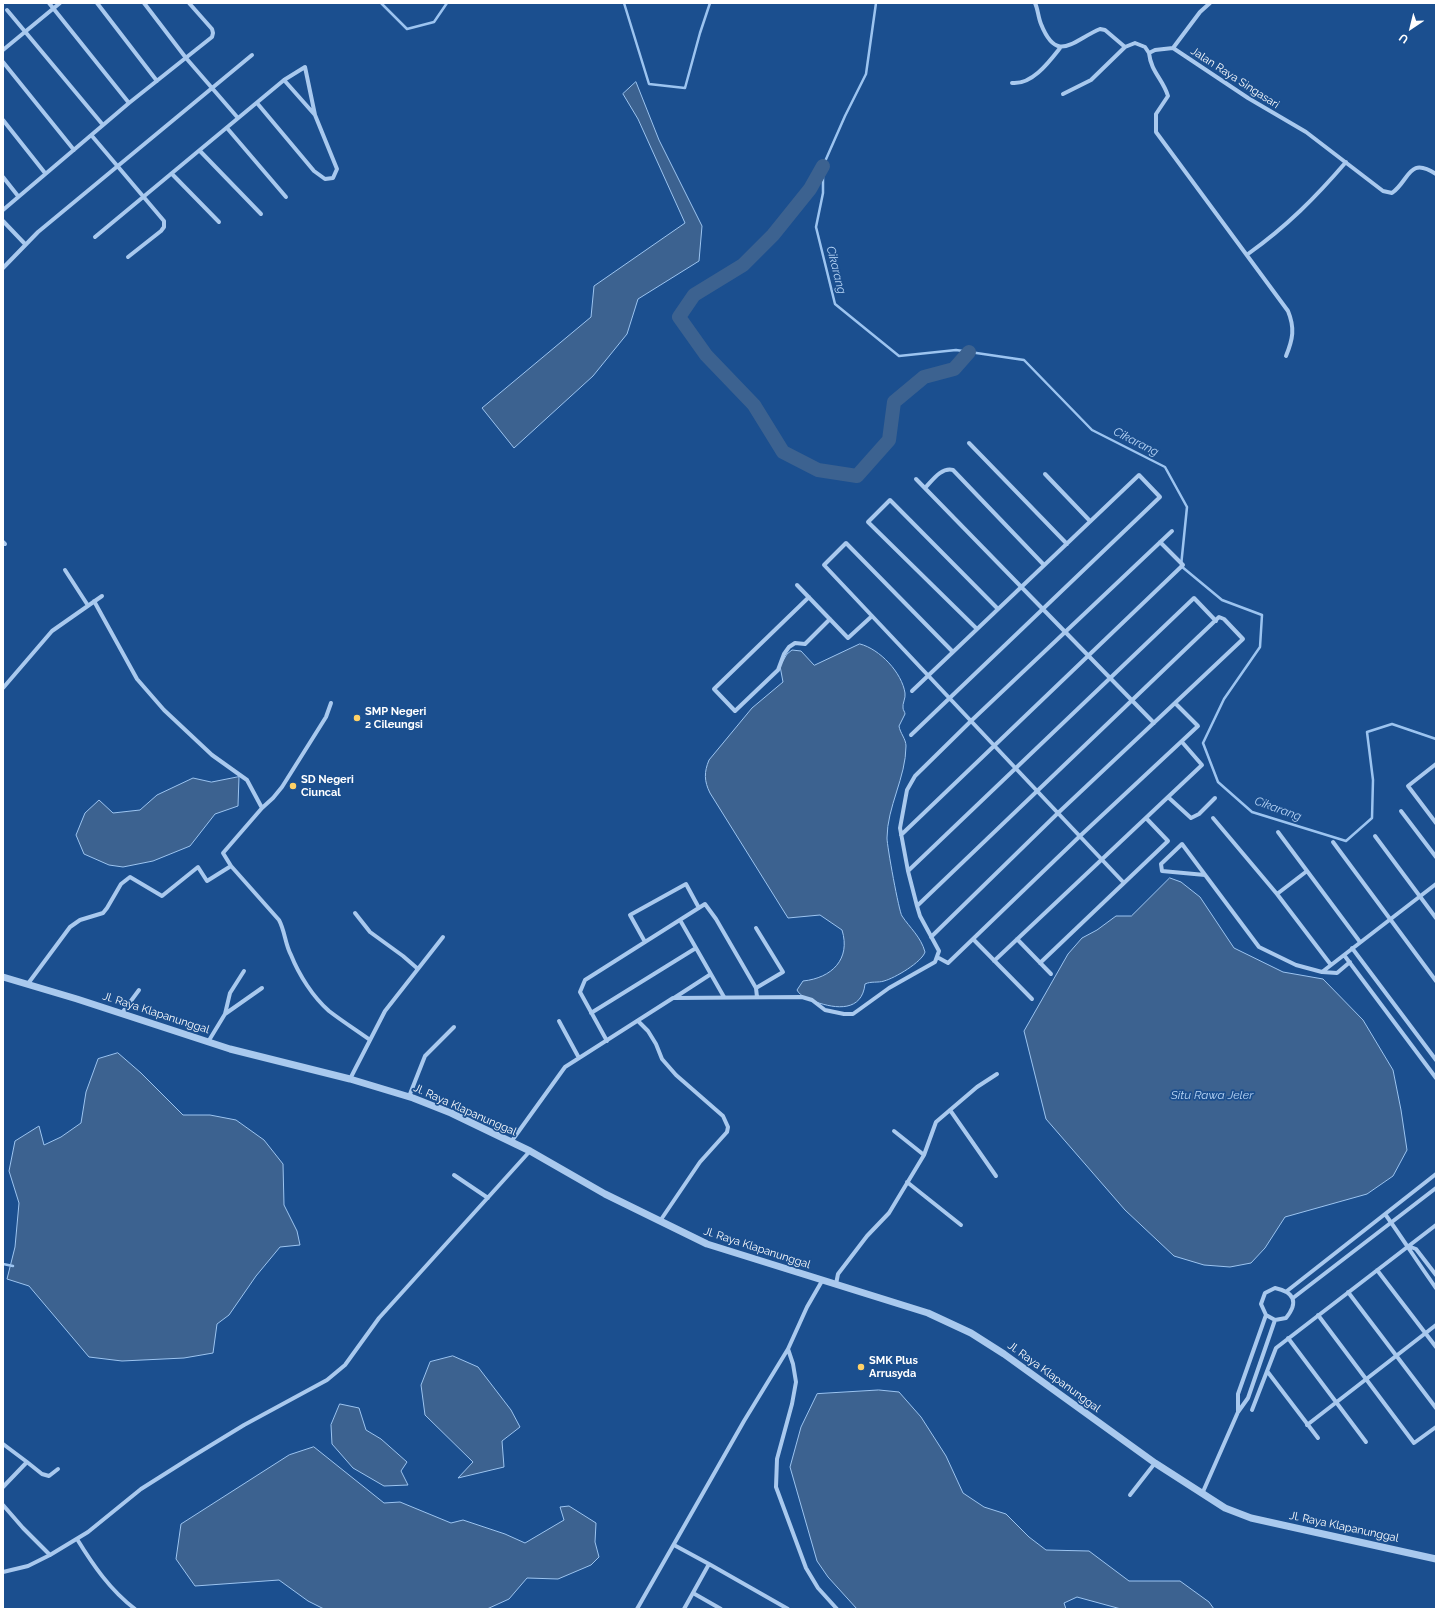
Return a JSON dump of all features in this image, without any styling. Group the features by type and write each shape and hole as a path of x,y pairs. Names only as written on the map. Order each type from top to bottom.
{"street":[{"path":"49,3 129,103"},
{"path":"3,50 60,3"},
{"path":"97,3 157,81"},
{"path":"144,3 186,58 238,118"},
{"path":"3,210 45,173 92,136 129,103 212,37 213,33 188,3"},
{"path":"1035,3 1041,24 1048,38 1052,44 1060,48"},
{"path":"1149,52 1173,48 1200,12 1210,3"},
{"path":"7,10 104,125"},
{"path":"1012,83 1019,84 1029,80 1060,48 1100,29 1105,30 1125,47"},
{"path":"1063,94 1091,80 1125,47 1135,43 1145,47 1149,52 1150,64 1166,87 1168,96 1156,114 1156,132 1248,254 1288,311 1293,323 1291,343 1286,356"},
{"name":"Jalan Raya Singasari","path":"1173,48 1248,98 1306,132 1383,191 1392,193 1397,189 1407,174 1416,167 1425,168 1436,174"},
{"path":"3,268 25,244 252,55"},
{"path":"3,62 74,150"},
{"path":"95,237 284,80 305,67 315,116 337,170 336,175 329,180 320,177 257,103"},
{"path":"284,80 315,116"},
{"path":"3,120 45,173"},
{"path":"227,128 286,197"},
{"path":"92,136 165,224 161,230 128,257"},
{"path":"200,151 261,214"},
{"path":"1248,254 1276,234 1310,203 1346,162"},
{"path":"172,174 219,222"},
{"path":"3,177 18,196"},
{"path":"3,221 25,244"},
{"path":"969,443 1067,544"},
{"path":"925,488 942,471 953,470 1044,565"},
{"path":"1045,474 1090,521"},
{"path":"911,735 1160,497 1139,475 912,690"},
{"path":"916,479 1154,723"},
{"path":"977,629 868,522 890,500 998,609"},
{"path":"673,998 802,997 812,1000 825,1010 844,1014 853,1014 889,988 935,962 939,951 917,906 901,835 900,821 907,790 914,776 1172,531"},
{"path":"901,835 1183,565 1160,542"},
{"path":"953,652 846,543 824,565 1124,883"},
{"path":"65,570 87,604"},
{"path":"797,585 848,638 872,616"},
{"path":"3,688 32,656 52,630 87,604 102,596"},
{"path":"809,597 714,689 735,711 778,670 784,654 789,648 795,643 805,644 830,619"},
{"path":"908,871 1194,598 1216,621"},
{"path":"94,601 137,679 164,710 212,755 247,780 262,808"},
{"path":"917,906 1219,617 1224,619 1243,639 1058,813 931,937"},
{"path":"332,703 326,717 282,787 224,851 224,856 231,866 279,920 284,930 290,953 297,969 319,1002 329,1011 370,1040"},
{"path":"938,957 948,963 1080,836 1198,726 1175,703"},
{"path":"994,961 1202,765 1182,742"},
{"path":"1436,766 1408,786 1436,823"},
{"path":"1168,797 1191,818 1199,814 1215,798"},
{"path":"1402,810 1436,857"},
{"path":"1040,963 1168,841 1146,818"},
{"path":"1213,818 1277,894 1331,965"},
{"path":"1278,832 1360,942"},
{"path":"1375,836 1436,918"},
{"path":"1333,842 1436,981"},
{"path":"1204,875 1162,870 1161,864 1182,844 1259,947 1296,966 1322,972 1337,972 1350,962"},
{"path":"27,985 70,927 80,920 103,913 121,884 130,877 162,896 198,868 207,881 231,866"},
{"path":"1277,894 1307,871"},
{"path":"646,942 630,915 686,884 699,908"},
{"path":"1322,972 1436,884"},
{"path":"607,1041 580,992 585,980 705,904 716,919 756,988 757,997"},
{"path":"355,913 370,932 418,969"},
{"path":"680,920 724,998"},
{"path":"756,928 783,972 756,988"},
{"path":"350,1079 385,1011 444,937"},
{"path":"973,939 1032,999"},
{"path":"1017,940 1051,974"},
{"path":"591,1013 696,948"},
{"path":"1352,948 1436,1060"},
{"path":"1344,954 1436,1078"},
{"path":"1361,977 1369,970"},
{"path":"208,1042 225,1014 230,993 244,971"},
{"path":"511,1142 565,1067 711,974"},
{"name":"Jl. Raya Klapanunggal","path":"3,977 122,1013 208,1042 302,1068 350,1079 413,1098 451,1113 530,1151 605,1194 707,1244 928,1313 971,1333 1004,1354 1155,1462 1225,1508 1251,1518 1436,1559"},
{"path":"225,1014 262,988"},
{"path":"122,1013 139,990"},
{"path":"559,1021 579,1058"},
{"path":"638,1021 652,1038 662,1060 676,1075 723,1116 728,1126 727,1132 700,1162 660,1221"},
{"path":"413,1098 410,1094 425,1056 454,1027"},
{"path":"1412,1045 1420,1038"},
{"path":"836,1285 838,1274 867,1236 888,1213 908,1182 924,1155 932,1127 977,1087 997,1074"},
{"path":"950,1110 996,1176"},
{"path":"894,1130 924,1155"},
{"path":"3,1572 28,1566 77,1539 88,1532 141,1489 244,1425 327,1380 345,1365 378,1318 530,1151"},
{"path":"1287,1291 1436,1174"},
{"path":"454,1175 488,1198"},
{"path":"908,1182 961,1225"},
{"path":"1293,1298 1436,1188"},
{"path":"1385,1214 1408,1246 1411,1254 1436,1288"},
{"path":"1252,1410 1276,1348 1436,1225"},
{"path":"1408,1246 1416,1249 1436,1275"},
{"path":"1377,1270 1436,1347"},
{"path":"636,1609 744,1421 788,1349 807,1307 822,1281"},
{"path":"1238,1412 1238,1394 1266,1316 1261,1304 1265,1293 1275,1288 1287,1291 1293,1298 1293,1309 1286,1318 1276,1320 1266,1316"},
{"path":"1348,1292 1436,1408"},
{"path":"1318,1315 1414,1444 1436,1427"},
{"path":"1202,1494 1238,1412 1248,1398 1276,1320"},
{"path":"1307,1425 1436,1325"},
{"path":"1288,1338 1366,1442"},
{"path":"788,1349 793,1364 796,1382 792,1404 777,1459 776,1487 806,1568 818,1588 837,1609"},
{"path":"1266,1371 1318,1438"},
{"path":"3,1444 42,1474 49,1476 58,1469"},
{"path":"3,1487 27,1462"},
{"path":"1130,1495 1155,1462"},
{"path":"3,1505 50,1555"},
{"path":"77,1539 93,1565 120,1597 135,1609"},
{"path":"674,1545 788,1609"},
{"path":"684,1609 709,1564"},
{"path":"693,1593 721,1609"}],"water":[{"path":"636,82 659,140 702,226 699,261 638,299 627,334 593,376 514,448 482,408 591,317 594,286 685,223 638,119 623,94"},
{"path":"860,644 875,651 889,663 900,678 905,693 903,709 905,714 899,726 906,743 905,758 890,815 887,838 900,912 918,937 925,952 914,965 895,977 882,982 865,984 863,993 859,1000 853,1004 840,1007 810,1000 802,996 797,990 803,981 823,976 837,965 844,950 842,930 820,915 788,918 710,793 706,780 706,769 709,760 752,708 783,682 780,666 787,654 792,650 801,651 814,665"},
{"path":"239,777 238,806 215,814 190,846 153,861 123,867 109,865 84,854 76,835 85,813 99,800 113,813 140,810 157,795 193,778 211,782"},
{"name":"Situ Rawa Jeler","path":"1170,878 1181,882 1200,897 1234,948 1283,972 1323,979 1363,1020 1393,1070 1401,1110 1407,1150 1393,1176 1367,1194 1285,1217 1265,1248 1251,1263 1230,1267 1204,1265 1174,1256 1125,1210 1046,1119 1024,1031 1068,954 1082,938 1097,930 1116,916 1131,916"},
{"path":"118,1053 141,1073 183,1115 210,1115 236,1120 264,1140 283,1164 284,1205 297,1231 300,1245 280,1247 256,1276 229,1315 217,1324 213,1353 184,1358 122,1361 89,1357 29,1286 7,1279 15,1247 19,1203 9,1171 15,1141 39,1126 44,1145 61,1137 81,1123 86,1092 98,1059"},
{"path":"453,1356 478,1367 511,1410 520,1427 502,1441 504,1467 458,1478 473,1462 425,1415 421,1385 430,1362"},
{"path":"879,1390 899,1392 921,1417 946,1456 963,1493 984,1507 1006,1514 1029,1537 1046,1550 1089,1551 1129,1581 1180,1581 1209,1602 1214,1609 1121,1609 1077,1597 1064,1603 1066,1609 857,1609 828,1577 817,1561 790,1467 801,1427 817,1394"},
{"path":"340,1404 359,1408 366,1430 381,1439 407,1462 401,1471 408,1485 384,1486 353,1468 332,1444 331,1425"},
{"path":"314,1447 384,1503 400,1502 451,1523 463,1520 505,1534 525,1543 564,1520 560,1507 569,1506 596,1523 595,1542 599,1557 591,1565 558,1579 527,1578 509,1599 487,1609 324,1609 308,1601 279,1580 195,1586 176,1559 181,1524 289,1455"}],"waterway":[{"name":"Cikarang","path":"381,3 407,29 434,22 447,3"},
{"name":"Cikarang","path":"624,3 649,84 685,88 710,3"},
{"name":"Cikarang","path":"876,3 866,74 845,116 823,166 823,193 816,227 835,304 899,356 956,350 1024,360 1092,430 1165,467 1187,507 1181,566 1222,600 1262,615 1260,647 1224,699 1203,743 1218,782 1252,812 1346,841 1372,818 1373,780 1367,732 1392,724 1436,739"},
{"path":"823,166 810,189 773,235 743,265 694,295 679,317 706,355 754,405 783,452 818,470 857,476 889,440 894,402 924,377 954,369 969,352"},
{"path":"3,1264 13,1266"}],"place":[{"name":"SMP Negeri 2 Cileungsi","path":"357,718"},
{"name":"SD Negeri Ciuncal","path":"293,786"},
{"name":"SMK Plus Arrusyda","path":"861,1367"}]}
